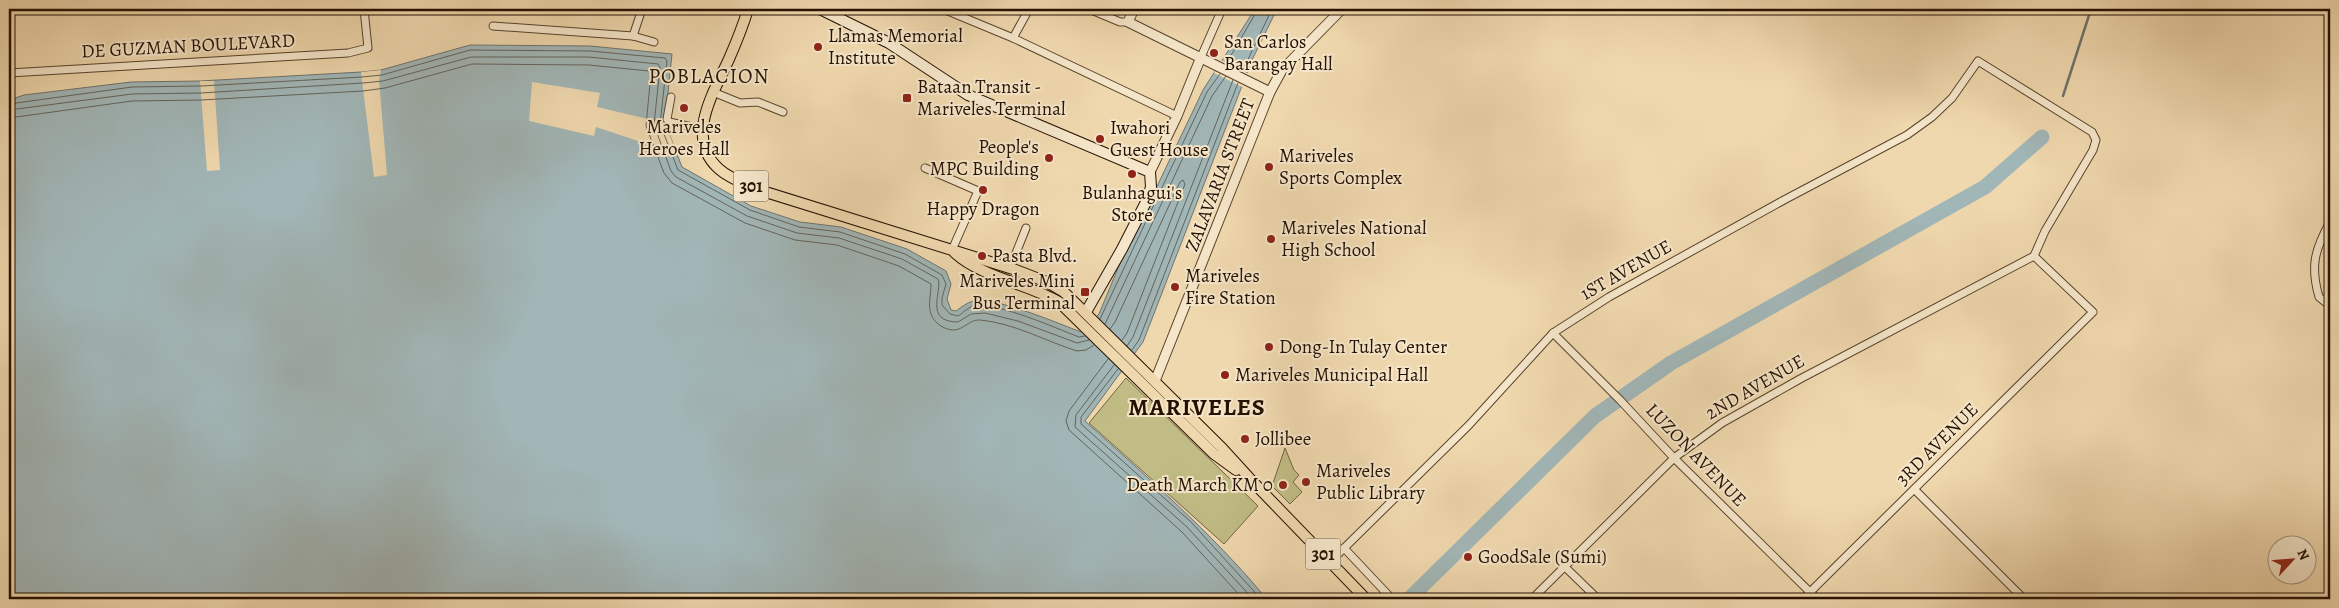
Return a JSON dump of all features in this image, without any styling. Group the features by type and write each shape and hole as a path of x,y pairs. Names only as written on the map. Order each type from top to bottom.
{"main road":[{"name":"301","path":"748,9 736,44 713,92 702,128 704,146 718,168 728,176 756,188 1010,268 1055,287 1089,315 1222,448 1252,482 1366,599"},
{"path":"820,9 889,43 968,95 1150,172 1151,187 1147,200 1089,315"},
{"name":"301","path":"952,250 966,263 1041,292 1058,302 1214,454 1252,482"}],"street":[{"name":"DE GUZMAN BOULEVARD","path":"9,73 348,53 368,48 364,9"},
{"path":"633,36 642,9"},
{"path":"943,9 1013,38 1177,116"},
{"path":"1013,38 1029,9"},
{"path":"1089,9 1120,22 1128,22 1270,92"},
{"path":"1128,22 1134,9"},
{"path":"1150,172 1177,116 1222,9"},
{"name":"ZALAVARIA STREET","path":"1155,381 1270,92 1282,70 1342,9"},
{"path":"493,26 633,36 654,42"},
{"name":"1ST AVENUE","path":"1330,562 1468,425 1553,333 1609,297 1907,134 1932,117 1952,98 1978,61 2092,132 2096,140 2093,150 2045,231 2034,256"},
{"path":"713,92 740,103 758,102 783,112"},
{"path":"670,97 668,122 702,128"},
{"path":"925,168 978,191 952,250"},
{"path":"2330,222 2322,236 2313,264 2319,296 2330,306"},
{"path":"1010,268 1026,228"},
{"name":"3RD AVENUE","path":"1804,599 2093,312 2034,256"},
{"name":"2ND AVENUE","path":"1532,599 1674,458 1722,424 1800,379 2034,256"},
{"name":"LUZON AVENUE","path":"1553,333 1620,400 1674,458 1817,599"},
{"path":"1915,490 2024,599"},
{"path":"1344,548 1392,599"},
{"path":"1564,566 1598,599"}],"shaded area":[{"path":"1126,378 1258,506 1224,544 1089,423"},
{"path":"1285,448 1294,470 1299,475 1293,482 1302,492 1290,504 1272,486"}],"water":[{"path":"1255,9 1277,9 1252,60 1143,342 1085,421 1201,528 1245,574 1265,599 9,599 9,100 24,95 131,82 200,81 381,70 470,45 590,46 672,54 665,123 682,167 751,206 800,222 841,227 907,249 946,271 951,284 947,299 951,310 956,311 973,301 997,303 1081,332 1099,314 1118,268 1203,90"}],"pier":[{"path":"1221,60 1249,74 1244,88 1214,73"},
{"path":"381,70 379,80 387,175 374,177 361,72"},
{"path":"200,81 214,81 220,170 207,171"},
{"path":"532,82 600,93 597,107 665,123 677,154 596,127 594,136 529,121"}],"waterway":[{"path":"2063,96 2091,9"},
{"path":"1409,599 1595,416 1671,363 1985,187 2042,137"}],"place":[{"name":"Llamas Memorial Institute","path":"818,47"},
{"name":"San Carlos Barangay Hall","path":"1214,53"},
{"name":"Bataan Transit - Mariveles Terminal","path":"907,98"},
{"name":"Mariveles Heroes Hall","path":"684,108"},
{"name":"Iwahori Guest House","path":"1100,139"},
{"name":"People's MPC Building","path":"1049,158"},
{"name":"Mariveles Sports Complex","path":"1269,167"},
{"name":"Bulanhagui's Store","path":"1132,174"},
{"name":"Happy Dragon","path":"983,190"},
{"name":"Mariveles National High School","path":"1271,239"},
{"name":"Pasta Blvd.","path":"982,256"},
{"name":"Mariveles Fire Station","path":"1175,287"},
{"name":"Mariveles Mini Bus Terminal","path":"1085,292"},
{"name":"Dong-In Tulay Center","path":"1269,347"},
{"name":"Mariveles Municipal Hall","path":"1225,375"},
{"name":"Jollibee","path":"1245,439"},
{"name":"Mariveles Public Library","path":"1306,482"},
{"name":"Death March KM 0","path":"1283,485"},
{"name":"GoodSale (Sumi)","path":"1468,557"}],"district":[{"name":"POBLACION","path":"709,76"},
{"name":"MARIVELES","path":"1197,407"}]}
